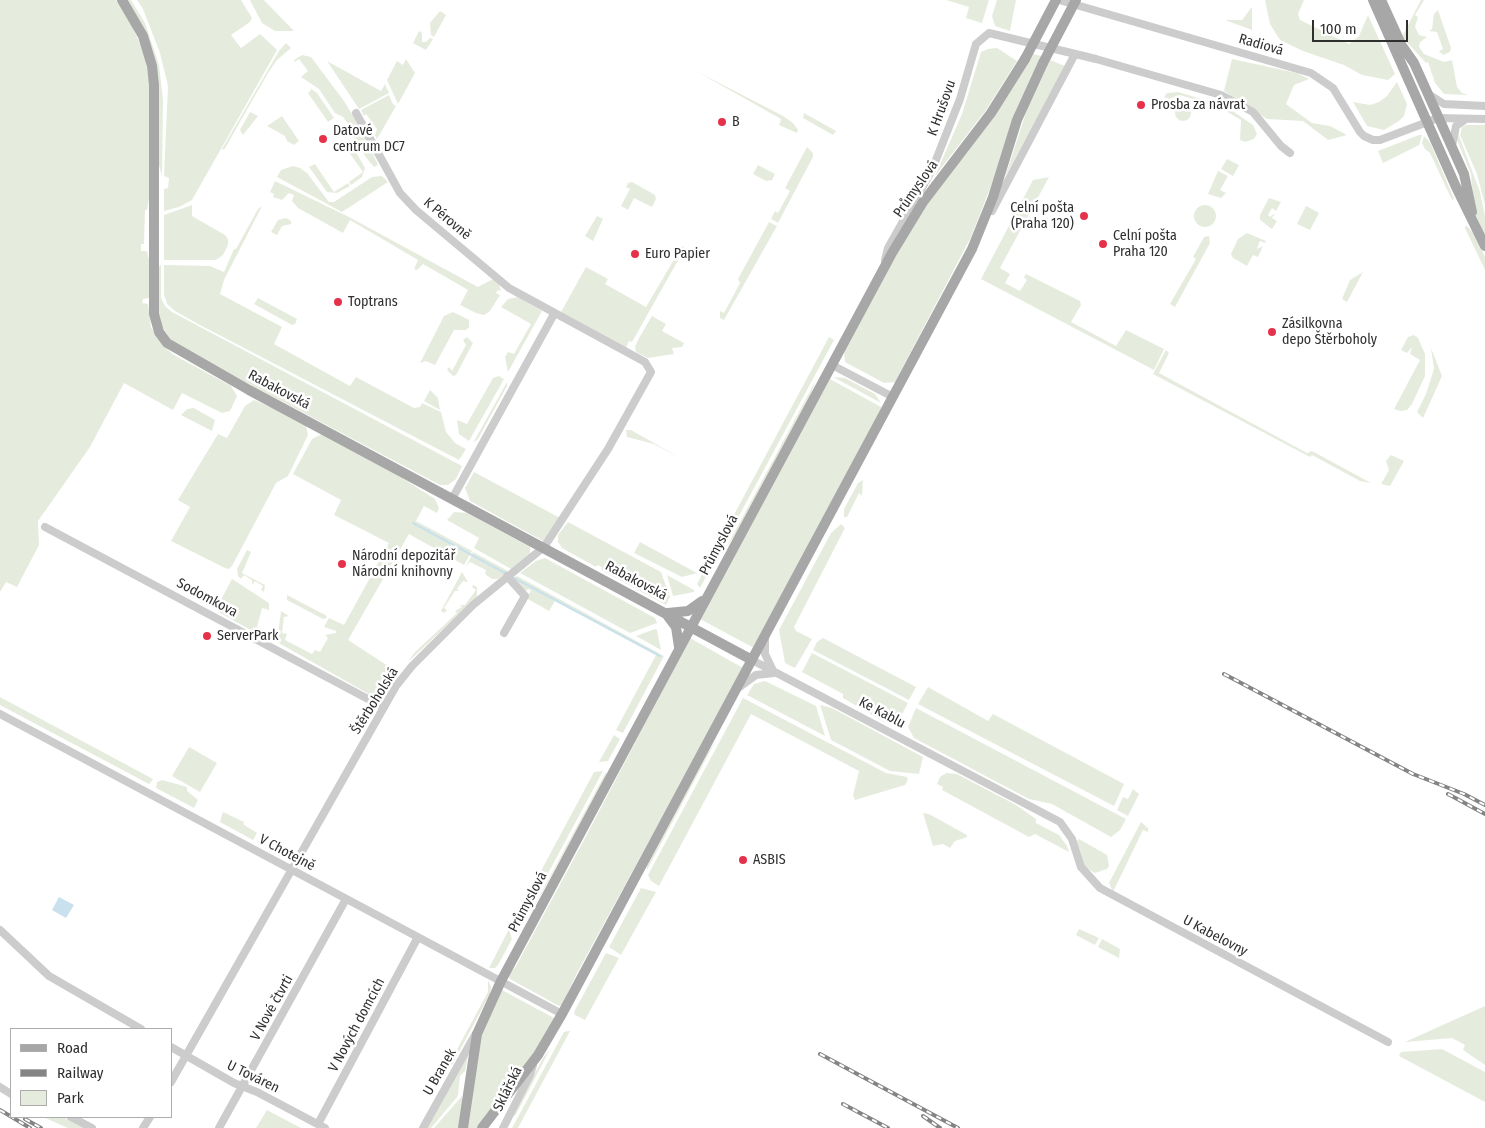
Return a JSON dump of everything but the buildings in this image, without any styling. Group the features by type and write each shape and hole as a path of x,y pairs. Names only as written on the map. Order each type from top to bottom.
{"main road":[{"name":"Rabakovská","path":"122,0 142,36 152,66 154,84 153,308 156,326 162,338 180,352 691,626"},
{"name":"Průmyslová","path":"463,1128 479,1029 501,981 880,275 923,202 991,113 1025,59 1058,0"},
{"path":"482,1128 534,1060 562,1014 972,249 993,197 1017,120 1043,63 1076,0"},
{"path":"1373,0 1485,246"},
{"path":"1381,0 1400,43 1414,63 1428,92 1464,174 1475,225"},
{"path":"665,612 679,614 688,611 708,594"},
{"path":"665,612 678,632 678,650"},
{"name":"Ke Kablu","path":"691,626 752,660"}],"street":[{"name":"Radiová","path":"1058,0 1311,73 1333,88 1360,132 1373,140 1380,140 1427,121"},
{"name":"K Hrušovu","path":"880,275 888,248 932,170 960,99 979,40 986,34 995,33 1075,54 1229,98 1253,112 1280,146 1290,153"},
{"path":"972,249 1075,54"},
{"path":"1428,92 1437,102 1485,106"},
{"path":"1427,121 1450,104"},
{"name":"K Pérovně","path":"356,113 400,193 408,202 509,288 645,362 651,372"},
{"path":"1437,115 1485,118"},
{"path":"1453,152 1455,129 1461,121 1468,118"},
{"path":"452,498 554,314"},
{"path":"832,365 893,397"},
{"name":"Štěrboholská","path":"172,1080 383,707 412,666 473,605 544,547 608,449 651,372"},
{"name":"Sodomkova","path":"45,527 383,707"},
{"path":"504,634 524,596 507,576"},
{"path":"735,691 756,675 774,673 765,654 766,635"},
{"name":"Ke Kablu","path":"752,660 1060,822"},
{"name":"V Chotejně","path":"0,714 562,1014"},
{"name":"U Kabelovny","path":"1060,822 1072,839 1081,867 1100,888 1388,1042"},
{"name":"V Nové čtvrti","path":"219,1128 346,899"},
{"path":"0,930 49,976 139,1028"},
{"name":"V Nových domcích","path":"322,1126 418,937"},
{"name":"U Branek","path":"423,1128 479,1029"},
{"name":"U Továren","path":"172,1047 243,1087 257,1092 322,1126"},
{"name":"Sklářská","path":"502,1128 530,1075 534,1060"},
{"path":"73,1118 92,1128"}],"green space":[{"path":"0,0 116,0 127,15 143,50 149,77 151,188 147,210 145,210 144,244 141,244 141,251 147,251 150,264 149,298 143,299 142,303 148,304 151,327 162,345 174,355 231,386 237,396 230,411 222,413 182,393 173,410 124,383 90,447 38,521 39,545 17,587 6,582 0,592"},
{"path":"127,0 131,0 145,23 159,65 163,100 162,176 159,165 158,76 144,28"},
{"path":"137,0 241,0 252,18 250,22 231,35 241,48 260,34 277,50 192,200 179,207 164,211 164,189 168,188 169,178 164,176 168,86 160,53 143,9"},
{"path":"250,0 264,0 294,31 275,31 262,23"},
{"path":"946,0 989,0 982,23 966,18 969,7"},
{"path":"997,0 1016,0 1010,31 995,26 992,16"},
{"path":"1265,0 1304,0 1298,14 1300,20 1349,44 1359,36 1368,15 1395,74 1388,80 1362,75 1344,65 1303,51 1280,40 1270,24"},
{"path":"1421,0 1424,0 1415,15 1418,17 1415,27 1419,35 1427,37 1420,42 1419,47 1424,54 1444,62 1452,60 1457,87 1462,93 1468,95 1444,94 1435,83 1428,62 1426,63 1404,39 1403,35"},
{"path":"1252,7 1252,30 1225,20 1242,20"},
{"path":"1438,10 1451,48 1450,52 1443,55 1439,51 1443,49 1437,32 1429,31 1432,29 1434,14"},
{"path":"440,11 446,15 434,37 431,35 430,23"},
{"path":"419,31 422,33 422,42 426,42 430,38 433,39 426,50 413,43"},
{"path":"286,43 291,48 277,60 268,73 224,150 222,149 279,51"},
{"path":"997,48 1017,61 986,110 935,176 962,114 981,52"},
{"path":"1033,54 1042,56 971,237 895,382 884,383 845,362 844,352 892,260 924,207 999,109"},
{"path":"302,55 311,57 344,101 361,129 378,165 374,167 368,160 354,140 353,131 343,117 335,113 319,89 301,77 308,71 299,59 295,62 294,60"},
{"path":"406,59 415,73 398,104 387,80 397,61 403,65"},
{"path":"1232,59 1297,73 1309,79 1294,85 1286,104 1312,123 1330,126 1347,135 1328,140 1303,121 1267,119 1224,91"},
{"path":"1050,60 1065,66 1005,177 1034,88"},
{"path":"327,61 381,91 385,84 389,93 359,109"},
{"path":"696,71 783,116 793,123 798,130 797,133 779,125 781,119"},
{"path":"1397,82 1407,104 1404,116 1384,130 1367,126 1353,102 1370,105 1379,102 1387,96"},
{"path":"310,88 317,93 334,118 328,122 308,93 311,90"},
{"path":"1178,92 1218,104 1234,112 1253,125 1257,134 1254,139 1245,142 1240,140 1241,120 1219,107 1180,95 1169,99 1164,97 1167,93"},
{"path":"389,95 396,106 377,139 375,135 377,129 366,114 364,116 361,110"},
{"path":"1183,105 1189,107 1191,113 1189,119 1183,121 1177,119 1175,113 1177,107"},
{"path":"250,112 258,116 243,135 240,130"},
{"path":"804,113 836,131 833,135 803,118"},
{"path":"282,116 299,141 294,145 287,141 285,136 267,126"},
{"path":"1466,125 1485,125 1485,205 1477,174 1460,135 1462,127"},
{"path":"1458,133 1480,192 1485,216 1485,236 1474,211 1471,174 1457,140"},
{"path":"1422,135 1419,145 1383,163 1378,151"},
{"path":"1424,136 1430,142 1454,199 1452,200 1430,153 1422,143"},
{"path":"349,140 365,168 362,177 351,185 349,182 363,172 343,144"},
{"path":"807,147 813,153 813,157 778,223 771,219 775,211 778,213 790,191 785,188"},
{"path":"1227,159 1239,165 1233,176 1221,169"},
{"path":"315,164 334,192 348,183 350,186 337,193 327,192 309,167"},
{"path":"758,165 775,174 772,180 766,181 753,174"},
{"path":"293,166 307,173 329,202 334,202 372,177 382,176 388,182 342,212 277,177 281,170"},
{"path":"1218,171 1228,176 1220,190 1226,193 1221,198 1208,194"},
{"path":"1049,177 1000,268 1010,274 1005,283 1020,291 1027,280 1024,277 1026,274 1080,301 1081,305 1071,322 1116,346 1126,330 1164,349 1154,370 981,279 1033,180"},
{"path":"275,181 349,217 478,287 493,279 499,284 501,291 498,290 496,293 500,295 490,311 484,315 460,305 468,290 423,264 417,270 414,269 418,260 350,220 343,233 298,208 292,201 294,195 289,193 282,200 273,197 274,194 270,192"},
{"path":"632,182 655,195 656,199 652,207 634,198 628,210 621,206 630,189 626,187 628,183"},
{"path":"1269,198 1281,202 1276,211 1272,208 1268,215 1270,217 1275,213 1272,218 1277,221 1272,229 1260,220 1260,215"},
{"path":"192,205 192,216 225,235 228,239 228,245 223,255 216,260 164,260 164,215"},
{"path":"1205,205 1213,208 1216,216 1213,224 1205,227 1197,224 1194,216 1197,208"},
{"path":"262,206 224,280 220,294 282,327 274,344 350,386 356,377 414,408 420,407 422,403 441,412 446,432 455,443 466,449 459,460 200,325 175,311 167,304 164,294 164,265 210,266 224,272 234,249 236,249 258,209"},
{"path":"1306,206 1319,213 1310,230 1297,224"},
{"path":"597,216 603,219 593,241 585,236"},
{"path":"286,218 291,221 291,224 282,226 277,235 271,232 278,220"},
{"path":"769,222 777,226 724,320 720,318 720,311 724,313 740,283 738,279"},
{"path":"1466,225 1475,235 1485,257 1485,270 1465,228"},
{"path":"1247,233 1266,241 1265,243 1260,241 1257,249 1263,246 1258,257 1253,255 1247,266 1233,258 1231,254 1238,239"},
{"path":"1209,236 1210,243 1175,307 1170,304 1196,259 1193,257 1204,237"},
{"path":"682,246 685,248 632,342 629,341 626,348 561,312 586,267 608,279 605,284 646,307"},
{"path":"161,265 161,298 165,306 172,312 462,466 456,479 448,485 440,485 215,366 171,340 162,326 158,311 158,267"},
{"path":"1363,272 1347,302 1342,299 1350,280"},
{"path":"518,297 542,311 508,372 505,357 508,352 514,354 531,324 501,307 508,299"},
{"path":"258,298 297,319 295,324 292,325 254,304"},
{"path":"453,312 469,320 469,327 466,330 454,330 435,365 426,361 420,363 444,316"},
{"path":"652,316 666,324 662,331 684,343 682,347 672,348 674,354 648,358 636,352 635,347 639,338"},
{"path":"1414,335 1418,338 1425,354 1425,376 1412,404 1407,410 1400,411 1394,409 1420,360 1410,354 1412,347 1407,353 1401,350 1408,337"},
{"path":"467,337 473,343 456,375 453,376 447,370 449,367 452,371 466,345 463,340"},
{"path":"829,337 834,340 700,588 697,584"},
{"path":"1431,348 1442,376 1423,418 1417,412 1426,394 1434,369"},
{"path":"1166,350 1169,353 1159,373 1307,453 1312,451 1371,483 1360,481 1312,455 1310,457 1153,374"},
{"path":"499,376 504,379 469,441 459,434 457,420 467,424 493,378"},
{"path":"833,377 845,378 875,394 881,403"},
{"path":"830,379 881,407 881,409 754,648 700,619"},
{"path":"816,380 809,399 740,528 726,548"},
{"path":"507,382 507,386 478,439 473,443"},
{"path":"430,390 438,398 440,410 424,401"},
{"path":"254,400 284,413 306,426 308,435 288,476 276,483 229,569 171,541 190,507 178,500 218,434 227,438 245,406"},
{"path":"194,408 215,420 212,431 181,415 187,409"},
{"path":"626,430 631,430 684,460 654,444 627,437"},
{"path":"322,434 388,469 435,499 439,508 437,513 424,506 416,521 472,551 464,565 409,534 348,640 399,673 381,698 374,697 277,642 281,611 289,616 284,617 282,633 287,634 285,640 312,654 315,650 320,652 328,638 325,635 336,633 336,631 324,627 329,618 344,625 389,543 334,515 341,500 293,474 312,439"},
{"path":"1391,455 1404,461 1390,486 1381,484 1389,470 1386,461"},
{"path":"474,472 560,518 543,541 470,501 465,488"},
{"path":"863,480 862,496 859,493 847,517 844,517 844,509 858,483"},
{"path":"454,512 467,513 530,547 530,554 511,569 474,548 479,538 447,520"},
{"path":"568,522 661,572 670,597 666,605 601,570 602,567 597,565 596,567 562,548 558,542 558,535"},
{"path":"841,524 845,528 794,627 796,631 812,639 795,668 785,663 779,630 831,533"},
{"path":"640,542 697,573 682,577 634,553"},
{"path":"247,550 251,552 242,573 265,585 264,592 261,590 263,586 255,581 252,585 252,580 244,575 241,579 238,576 237,569"},
{"path":"473,552 508,571 498,579 492,579 485,574 486,570 470,562 466,567"},
{"path":"545,558 655,618 657,623 630,633 520,573 536,561"},
{"path":"462,572 468,582 463,581 457,589 459,591 455,591 444,608 447,610 444,613 441,611"},
{"path":"667,575 694,590 694,592 673,596"},
{"path":"517,576 664,656 623,733 616,730 656,655 555,601 549,611 526,598 531,591 529,589 525,591 513,578"},
{"path":"232,579 269,603 269,610 262,608 257,627 262,629 260,632 256,633 220,613 217,607"},
{"path":"473,585 477,587 477,597 408,662 414,653 457,613 455,611 462,607 460,605 465,605 476,590 472,587"},
{"path":"287,595 327,616 326,618 323,619 287,600"},
{"path":"655,629 657,630 661,650 636,636"},
{"path":"690,638 743,668 576,975 562,1005 559,1006 510,979 508,976 516,966 585,838"},
{"path":"823,638 916,687 909,700 813,650 817,642"},
{"path":"812,653 908,703 900,718 893,723 884,722 843,698 843,694 802,672"},
{"path":"765,681 816,706 825,736 747,695 754,684"},
{"path":"928,687 988,721 993,714 1124,784 1114,806 918,704"},
{"path":"0,697 153,779 149,784 0,705"},
{"path":"743,698 886,773 907,777 908,780 905,785 855,800 853,795 859,771 751,714 659,886 651,881 648,875"},
{"path":"820,705 832,708 923,757 919,774 890,771 831,740"},
{"path":"916,708 1126,819 1120,830 1111,837 1052,804 1029,799 914,738 908,727"},
{"path":"614,735 620,739 608,761 599,762"},
{"path":"716,740 647,870 647,866 702,761"},
{"path":"189,747 217,763 200,792 172,776"},
{"path":"603,771 516,933 512,925 594,772"},
{"path":"606,772 607,775 519,934"},
{"path":"946,773 957,774 1016,805 1036,819 1036,823 1059,835 1069,852 1035,834 1029,837 942,790 943,787 937,784 940,777"},
{"path":"162,780 187,787 187,791 198,800 194,808 156,788 157,782"},
{"path":"1133,789 1139,794 1128,816 1117,810 1123,797 1128,799"},
{"path":"223,812 244,822 243,824 257,833 253,840 220,822"},
{"path":"923,813 929,814 967,835 967,837 955,841 950,848 943,844 933,846"},
{"path":"1141,822 1148,828 1148,832 1143,830 1113,892 1109,883"},
{"path":"1079,839 1107,855 1109,866 1107,869 1095,873 1085,867 1077,841"},
{"path":"641,888 656,892 621,955 609,947"},
{"path":"509,929 512,939 498,965 495,968 489,968"},
{"path":"1079,929 1099,938 1095,945 1076,935"},
{"path":"1102,939 1120,949 1119,958 1098,947"},
{"path":"606,953 619,958 585,1020 575,1015 574,1012"},
{"path":"488,980 491,987 490,994 452,1065 449,1064 488,992"},
{"path":"502,990 554,1018 537,1048 478,1128 467,1128 478,1047 483,1028"},
{"path":"1485,1006 1485,1065 1463,1050 1465,1045 1452,1038 1405,1042"},
{"path":"570,1031 518,1128 512,1128 564,1032"},
{"path":"550,1049 515,1116 513,1114 543,1058"},
{"path":"1442,1049 1485,1072 1485,1102 1399,1056 1401,1052"},
{"path":"469,1051 465,1071 460,1076 458,1096 431,1128 427,1128"},
{"path":"462,1096 463,1111 459,1128 434,1128"},
{"path":"267,1110 282,1118 301,1128 256,1128"},
{"path":"45,1118 65,1118 84,1128 68,1128"}],"water":[{"path":"59,897 74,905 66,918 52,910"}],"waterway":[{"path":"413,523 505,573"},
{"path":"514,578 660,656"}],"railway":[{"path":"1224,674 1413,774 1464,794 1485,805"},
{"path":"1448,794 1485,814"},
{"path":"820,1054 958,1128"},
{"path":"843,1104 888,1128"},
{"path":"0,1110 10,1116"},
{"path":"923,1116 940,1128"},
{"path":"13,1118 30,1128"},
{"path":"25,1119 41,1128"}],"place":[{"name":"Prosba za návrat","path":"1141,105"},
{"name":"B","path":"722,122"},
{"name":"Datové centrum DC7","path":"323,139"},
{"name":"Celní pošta (Praha 120)","path":"1084,216"},
{"name":"Celní pošta Praha 120","path":"1103,244"},
{"name":"Euro Papier","path":"635,254"},
{"name":"Toptrans","path":"338,302"},
{"name":"Zásilkovna depo Štěrboholy","path":"1272,332"},
{"name":"Národní depozitář Národní knihovny","path":"342,564"},
{"name":"ServerPark","path":"207,636"},
{"name":"ASBIS","path":"743,860"}]}
